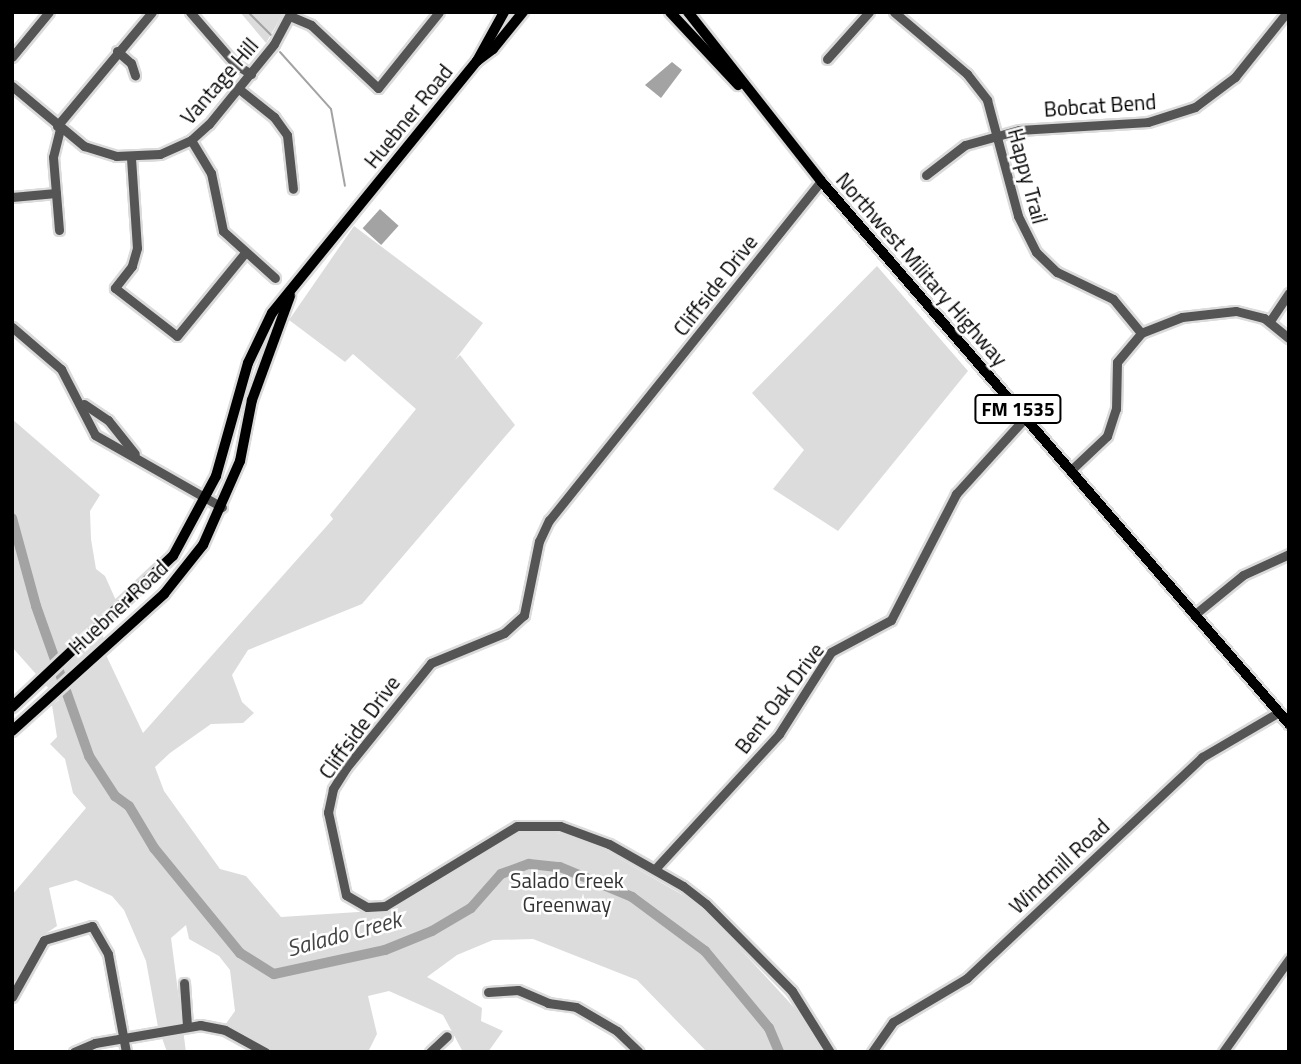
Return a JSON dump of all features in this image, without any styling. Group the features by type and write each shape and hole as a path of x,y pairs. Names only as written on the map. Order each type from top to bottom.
{"main road":[{"name":"Huebner Road","path":"12,707 103,626 173,556 208,495 244,374 272,313 477,61 523,12"},
{"name":"Northwest Military Highway","path":"670,12 715,65 748,93"},
{"name":"Northwest Military Highway","path":"688,12 748,93 821,181 1289,724"},
{"name":"Huebner Road","path":"477,61 503,14"},
{"path":"503,14 514,23"},
{"name":"Huebner Road","path":"15,723 114,639 188,568 222,507 240,461 259,378 290,294"},
{"path":"244,374 259,378"}],"street":[{"path":"12,57 49,12"},
{"path":"59,230 53,152 58,127 117,51 152,12"},
{"path":"190,12 235,64 251,74"},
{"path":"291,14 312,25 378,88 439,12"},
{"path":"827,59 869,12"},
{"name":"Happy Trail","path":"894,12 974,82 987,100 1018,216 1031,244 1057,272 1113,299 1141,333"},
{"name":"Bobcat Bend","path":"926,175 965,145 998,135 1040,126 1148,122 1180,114 1235,77 1287,12"},
{"name":"Vantage Hill","path":"12,86 58,127 94,150 131,158 160,154 191,141 251,74 291,14"},
{"path":"117,51 131,63 135,75"},
{"path":"239,89 274,117 287,135 293,189"},
{"path":"191,141 213,178 223,231 244,254 275,278"},
{"path":"131,158 137,248 129,271 115,288 177,336 244,254"},
{"name":"Cliffside Drive","path":"821,181 549,520 539,541 524,615 504,633 431,663 365,740 330,797 328,813 342,886 357,905 385,906 502,831 532,823 590,835 656,869 706,904 771,967 803,1003 830,1052"},
{"path":"12,197 56,194"},
{"path":"1270,321 1289,293"},
{"path":"1070,471 1107,436 1114,420 1117,362 1141,333 1207,313 1243,312 1270,321 1289,338"},
{"path":"12,327 52,359 82,403 95,435 141,463 208,495 222,507"},
{"path":"82,403 108,420 141,463"},
{"name":"Bent Oak Drive","path":"656,869 779,734 831,652 891,620 956,494 1025,418"},
{"path":"1194,615 1243,575 1289,554"},
{"name":"Windmill Road","path":"872,1052 893,1022 967,978 1202,758 1279,712"},
{"path":"12,998 44,940 92,926 108,954 126,1052"},
{"path":"1223,1052 1289,959"},
{"path":"184,983 187,1026"},
{"path":"488,992 518,990 548,1003 576,1007 617,1031 639,1052"},
{"path":"75,1052 123,1038 187,1026 225,1030 265,1052"},
{"path":"430,1052 447,1036"}],"green space":[{"path":"240,12 284,12 266,43"},
{"name":"Salado Creek Greenway","path":"354,226 483,323 455,360 460,355 515,425 362,604 248,650 232,675 242,702 254,713 243,723 211,724 170,753 155,767 164,791 220,869 246,876 281,917 389,910 502,836 529,828 584,838 700,905 812,1027 823,1052 707,1052 637,980 533,939 493,940 457,955 427,977 482,1008 481,1021 503,1031 488,1052 463,1052 443,1015 389,991 368,996 377,1034 368,1052 274,1052 225,1025 235,1011 230,970 219,956 189,939 186,925 171,938 186,1052 167,1052 158,1027 146,961 124,910 112,896 76,880 49,888 57,926 42,936 12,992 12,895 86,808 73,793 65,759 50,744 57,737 52,705 59,700 12,647 12,419 100,495 90,511 91,539 96,569 105,576 118,605 101,621 106,655 143,733 333,519 330,515 416,409 353,354 345,362 289,320"},
{"path":"877,266 968,371 838,531 773,489 804,450 752,393"}],"shaded area":[{"path":"672,62 682,70 661,98 645,85"},
{"path":"380,209 399,226 381,245 363,228"}],"waterway":[{"path":"248,12 272,36"},
{"path":"280,52 331,109 345,186"},
{"name":"Salado Creek","path":"12,518 36,606 89,756 115,796 129,806 154,848 240,953 274,974 385,950 432,931 471,908 501,874 529,864 560,867 632,897 705,951 769,1028 779,1052"}]}
